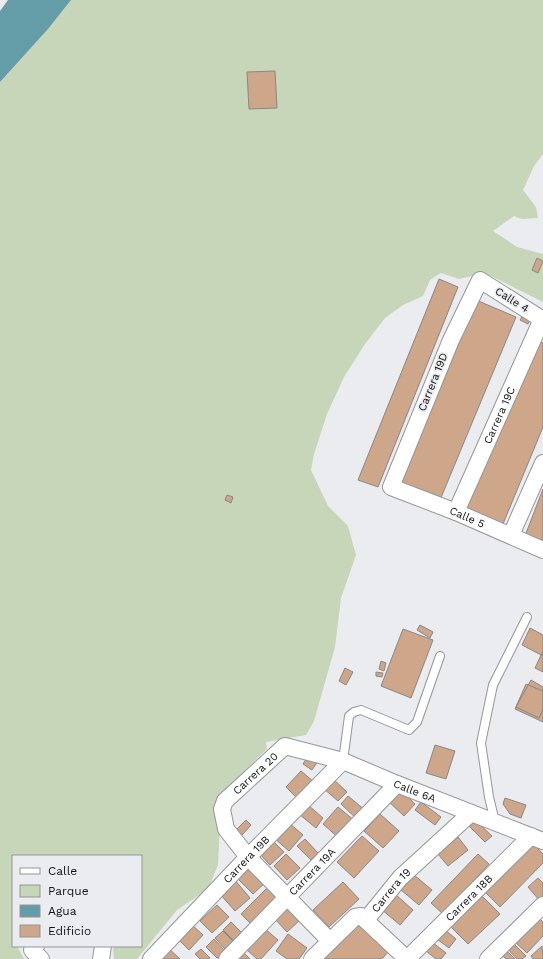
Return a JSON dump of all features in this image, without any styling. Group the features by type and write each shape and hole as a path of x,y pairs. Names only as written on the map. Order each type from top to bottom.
{"street":[{"name":"Calle 4","path":"480,280 542,319"},
{"name":"Carrera 19D","path":"391,487 450,340 480,280"},
{"name":"Carrera 19C","path":"456,512 542,319"},
{"path":"511,535 543,463"},
{"name":"Calle 5","path":"391,487 456,512 543,550"},
{"name":"Calle 6A","path":"285,746 343,761 397,784 537,838"},
{"name":"Carrera 20","path":"248,857 226,829 222,810 225,801 285,746"},
{"name":"Carrera 19B","path":"151,959 248,857 343,761"},
{"name":"Carrera 19A","path":"227,959 397,784"},
{"name":"Carrera 19","path":"312,959 355,917 361,916 366,920 400,878 471,813"},
{"name":"Carrera 18B","path":"407,959 537,838"},
{"path":"248,857 330,941"},
{"path":"488,959 543,905"},
{"path":"366,920 407,959"}],"lane":[{"path":"495,822 489,797 481,743 493,685 527,617"},
{"path":"343,761 349,716 354,712 361,710 409,730 417,722 440,656"}],"green space":[{"path":"71,0 543,0 543,154 534,166 523,190 536,207 538,218 522,219 514,216 493,231 517,247 543,254 543,302 485,273 459,279 441,273 430,280 423,296 403,305 385,318 365,344 344,377 327,414 314,454 311,470 328,506 348,526 356,555 341,598 335,647 314,721 306,735 266,742 267,749 235,780 213,808 220,824 218,865 208,889 177,910 137,959 114,959 113,947 142,947 142,855 12,855 12,947 18,947 24,959 0,959 0,82 48,29"}],"water":[{"path":"8,0 71,0 48,29 0,82 0,11"}],"building":[{"path":"275,71 277,108 249,109 247,72"},
{"path":"537,258 543,261 538,273 532,270"},
{"path":"439,279 458,287 378,487 358,480"},
{"path":"476,300 516,317 440,500 400,483"},
{"path":"524,313 531,317 528,324 520,320"},
{"path":"533,339 543,343 543,427 503,524 463,507"},
{"path":"543,489 543,543 525,536"},
{"path":"227,495 233,497 231,503 225,500"},
{"path":"420,625 433,632 430,638 417,630"},
{"path":"530,628 543,635 543,656 522,645"},
{"path":"403,629 433,640 411,698 381,686"},
{"path":"543,653 543,672 535,668"},
{"path":"381,661 386,663 384,671 379,669"},
{"path":"345,668 353,672 346,685 339,681"},
{"path":"376,672 383,673 382,677 376,676"},
{"path":"531,680 543,687 543,709 539,718 516,707"},
{"path":"526,684 543,691 543,722 515,709"},
{"path":"435,745 455,751 446,779 426,773"},
{"path":"309,755 318,761 312,770 303,764"},
{"path":"301,771 314,782 298,799 286,787"},
{"path":"332,778 347,792 338,801 323,788"},
{"path":"401,790 415,804 404,816 389,802"},
{"path":"348,796 366,811 358,820 341,804"},
{"path":"505,798 526,805 521,818 510,814 503,804"},
{"path":"421,802 441,817 435,825 415,810"},
{"path":"307,804 323,818 316,828 299,814"},
{"path":"338,807 355,821 340,839 323,824"},
{"path":"380,814 399,831 383,848 364,831"},
{"path":"473,818 492,836 485,842 467,824"},
{"path":"246,820 251,825 242,835 236,830"},
{"path":"288,822 303,835 289,851 274,838"},
{"path":"362,836 379,851 354,878 337,862"},
{"path":"458,837 468,850 448,866 438,854"},
{"path":"305,839 318,853 311,860 297,846"},
{"path":"272,840 284,852 270,865 259,853"},
{"path":"531,842 543,854 543,863 500,907 483,890"},
{"path":"286,854 300,868 287,880 274,866"},
{"path":"478,854 489,864 443,914 431,903"},
{"path":"251,864 267,881 253,894 237,878"},
{"path":"414,875 432,890 419,905 401,890"},
{"path":"538,878 543,883 543,898 540,901 528,887"},
{"path":"234,879 250,898 235,911 219,893"},
{"path":"343,882 359,899 329,927 313,910"},
{"path":"269,886 279,897 252,925 241,914"},
{"path":"395,894 413,910 400,925 381,909"},
{"path":"480,894 500,914 468,944 449,925"},
{"path":"217,905 229,917 212,933 200,921"},
{"path":"287,906 300,920 287,932 274,918"},
{"path":"538,917 543,922 543,936 527,953 515,942"},
{"path":"356,921 388,952 382,959 320,959"},
{"path":"231,922 243,934 235,942 223,930"},
{"path":"190,923 203,935 189,950 177,938"},
{"path":"264,928 278,940 261,959 257,959 246,949"},
{"path":"444,929 456,939 449,948 437,939"},
{"path":"223,931 234,942 226,950 215,938"},
{"path":"288,934 307,948 299,959 287,959 276,951"},
{"path":"214,939 225,951 217,958 206,947"},
{"path":"432,942 446,953 441,959 436,959 426,951"},
{"path":"512,942 526,956 522,959 517,959 506,947"},
{"path":"166,946 180,959 153,959"},
{"path":"542,946 543,959 533,959 531,956"},
{"path":"201,949 210,958 209,959 200,959 195,954"},
{"path":"505,949 515,959 506,959 500,953"},
{"path":"243,952 250,959 238,959"}]}
